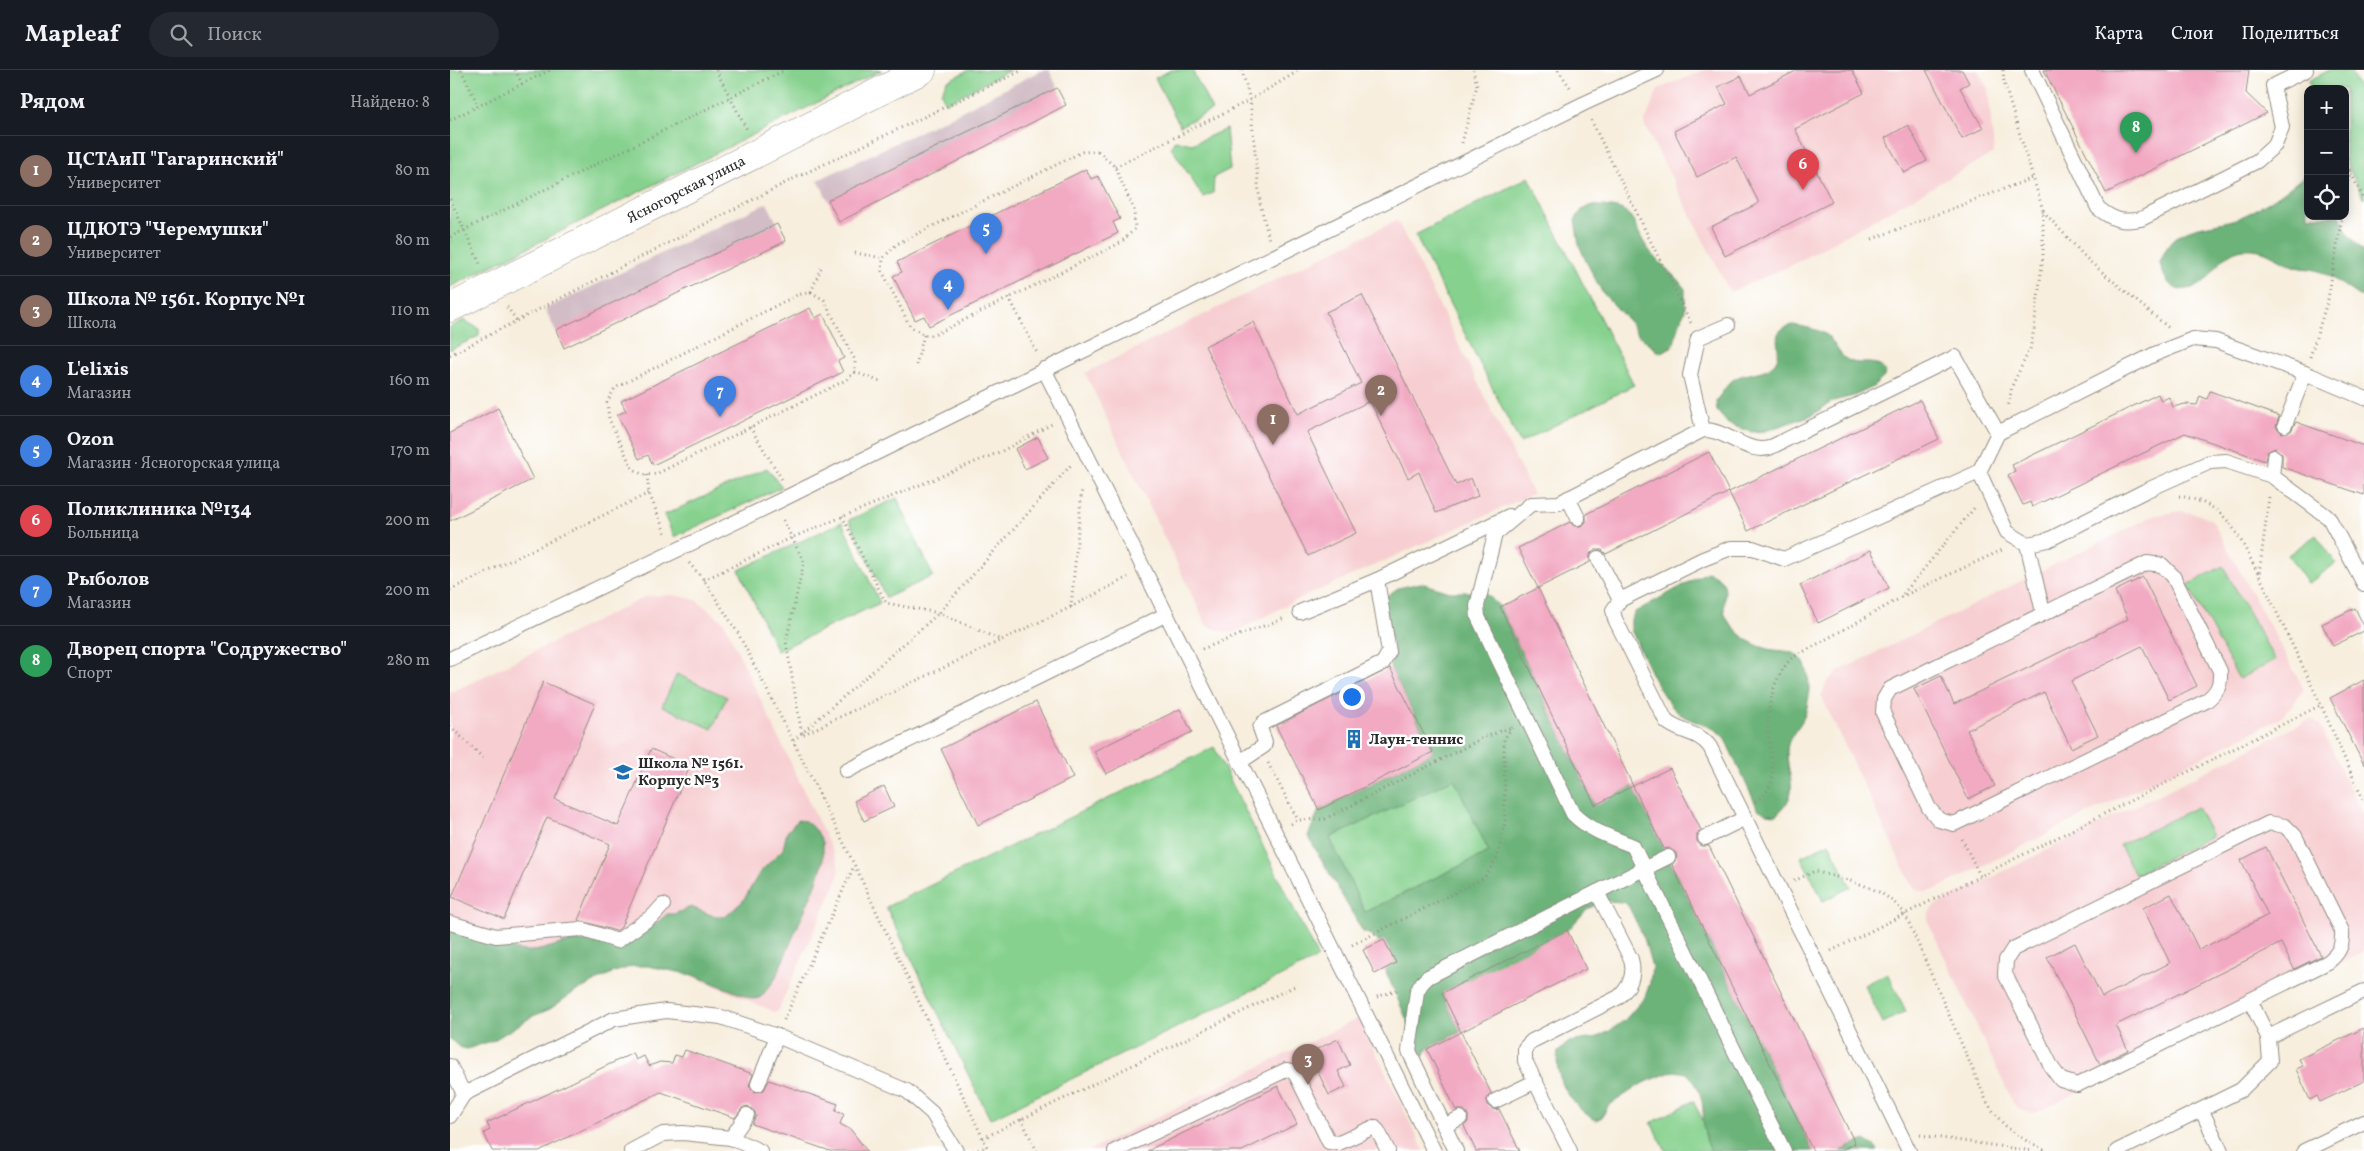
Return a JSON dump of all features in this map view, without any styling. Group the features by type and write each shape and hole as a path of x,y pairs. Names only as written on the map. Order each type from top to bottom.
{"main road":[{"name":"Ясногорская улица","path":"450,308 922,70"}],"lane":[{"path":"450,659 775,503 1583,104 1657,70"},
{"path":"2032,70 2098,208 2112,219 2127,222 2141,220 2257,161 2275,145 2282,127 2273,86 2306,70"},
{"path":"1703,430 1690,375 1698,338 1728,325"},
{"path":"1905,1150 1900,1132 1704,740 1674,728 1660,712 1615,619 1613,610 1620,600 1702,559 1731,548 1753,548 1784,559 1979,472 1998,433 2155,354 2194,339 2216,340 2305,373 2364,398"},
{"path":"1784,1151 1633,846 1593,830 1583,824 1573,814 1478,617 1478,606 1495,534 1531,504 1559,502 1703,430 1721,432 1753,448 1762,450 1769,448 1956,357 1998,433"},
{"path":"1044,369 1434,1151"},
{"path":"2285,425 2305,373"},
{"path":"2272,476 2274,457"},
{"path":"1979,472 2007,532 2027,544 2048,540 2145,491 2210,462 2226,461 2272,476 2328,518 2364,584"},
{"path":"1568,498 1578,518"},
{"path":"1300,612 1377,580 1528,507"},
{"path":"2027,544 2043,612"},
{"path":"1598,558 1620,600"},
{"path":"2147,563 2162,565 2173,576 2220,671 2221,682 2216,693 2206,701 1954,824 1939,820 1929,808 1883,713 1884,699 1890,689 1902,681 2137,566 2147,563"},
{"path":"1240,762 1261,749 1265,742 1260,728 1263,724 1388,658 1389,652 1377,580"},
{"path":"846,771 1167,614"},
{"path":"1705,838 1742,813"},
{"path":"2269,823 2285,826 2295,836 2342,932 2343,943 2338,954 2328,962 2250,1000 2076,1085 2061,1080 2052,1068 2005,974 2006,960 2013,949 2024,942 2269,823"},
{"path":"1456,1151 1409,1051 1417,991 1422,982 1668,857"},
{"path":"1570,1151 1525,1061 1525,1048 1532,1041 1620,997 1627,990 1634,969 1631,958 1597,892"},
{"path":"450,922 496,936 581,929 617,942 654,915 663,906"},
{"path":"2268,1037 2364,991"},
{"path":"2116,1151 2202,1111 2241,1090 2270,1061 2268,1037 2250,1000"},
{"path":"450,1116 464,1094 614,1019 666,1012 721,1017 777,1036 907,1091 932,1113 956,1151"},
{"path":"758,1084 777,1036"},
{"path":"450,1066 464,1094"},
{"path":"1115,1151 1286,1070 1292,1071 1296,1075 1329,1142 1339,1144 1374,1127 1388,1151"},
{"path":"1495,1101 1536,1081"},
{"path":"2202,1111 2221,1151"},
{"path":"731,1138 747,1115"},
{"path":"1444,1126 1460,1118"},
{"path":"2304,1151 2364,1122"},
{"path":"631,1151 663,1134 683,1132 731,1138 760,1151"}],"path":[{"path":"461,70 478,106"},
{"path":"514,70 522,84"},
{"path":"450,120 550,70"},
{"path":"716,70 750,135 753,156"},
{"path":"450,237 785,70"},
{"path":"450,354 795,178 1023,70"},
{"path":"1242,70 1250,100 1260,204 1271,246"},
{"path":"1115,168 1250,100 1300,70"},
{"path":"1460,147 1477,85 1473,70"},
{"path":"1558,70 1583,104 1698,338"},
{"path":"2003,70 2004,83 2043,210 2043,256 2034,329 2030,349 2012,386 2006,414 2012,427"},
{"path":"1098,151 1115,168 1134,210 1135,230 1120,243 934,335 924,335 910,326 882,271 883,258 897,244 1082,152 1098,151"},
{"path":"2349,175 2350,169"},
{"path":"2350,169 2364,200"},
{"path":"1872,239 2033,178"},
{"path":"450,199 492,286 517,321"},
{"path":"2043,210 2089,261 2185,342"},
{"path":"2305,373 2328,299 2341,220"},
{"path":"855,253 883,258"},
{"path":"811,292 821,268"},
{"path":"811,292 824,300 854,360 855,372 846,380 656,474 643,475 632,468 608,419 607,402 615,388 797,296 811,292"},
{"path":"1009,297 1044,369"},
{"path":"916,365 924,335"},
{"path":"855,372 881,382"},
{"path":"704,580 791,538 1002,451 1068,415"},
{"path":"750,427 787,487 775,503"},
{"path":"1071,607 1085,450"},
{"path":"793,741 939,613 1085,450"},
{"path":"647,475 649,493 660,524 670,543 682,547 690,565 704,580 738,633 855,866 989,1151"},
{"path":"2259,575 2272,476"},
{"path":"1899,599 1973,509 1986,490"},
{"path":"2145,491 2189,498 2212,506 2227,519 2259,575 2321,705 2364,802"},
{"path":"450,590 649,493"},
{"path":"842,516 886,603 939,613 1002,640"},
{"path":"791,538 804,562 786,642 802,735"},
{"path":"1742,813 1766,793 1772,784 1774,771 1768,727 1773,688 1782,669 1792,658 1899,599 2004,549 2027,544"},
{"path":"802,735 1071,607 1144,568"},
{"path":"1187,654 1300,612"},
{"path":"1815,960 2321,705"},
{"path":"1275,832 1298,820 1325,819 1485,737 1528,720"},
{"path":"450,726 484,759"},
{"path":"1336,954 1383,928 1484,878 1497,858 1505,822 1504,739 1510,728"},
{"path":"1261,749 1298,820"},
{"path":"1954,824 1980,876"},
{"path":"777,1036 855,866"},
{"path":"1779,888 1815,871 1886,894 1896,902 1905,914 1990,1106 1998,1120 2014,1134 2047,1151"},
{"path":"1360,1002 1422,982"},
{"path":"983,1138 1297,985"},
{"path":"1021,1119 1037,1151"},
{"path":"1900,1132 2034,1151"},
{"path":"973,1151 987,1147"}],"shaded area":[{"path":"1042,70 1049,70 1066,105 839,222 818,180 944,120"},
{"path":"1704,70 1978,70 1988,89 1994,153 1790,266 1730,292 1644,124 1658,89"},
{"path":"767,203 786,241 564,348 545,309"},
{"path":"1397,220 1533,494 1295,601 1231,634 1207,626 1085,373"},
{"path":"2181,511 2197,514 2212,520 2304,689 2297,699 2281,718 1932,891 1924,892 1916,889 1910,882 1821,696 1827,682 1837,672 2153,516"},
{"name":"Школа № 1561. Корпус №3","path":"673,595 696,600 724,622 838,863 839,874 836,883 777,1013 657,961 450,979 450,693 647,596"},
{"path":"2309,720 2314,720 2320,725 2364,817 2364,952 2037,1112 2030,1113 2020,1110 2013,1103 1928,922 1928,914 1934,906"},
{"path":"1359,1018 1424,1151 1088,1151"}],"green space":[{"path":"450,70 882,70 450,287"},
{"path":"969,70 1010,70 946,103 941,93 947,81"},
{"path":"1171,70 1192,70 1212,110 1180,126 1155,78"},
{"path":"2330,70 2350,70 2364,98 2364,199 2349,168 2349,85 2310,85 2308,81"},
{"path":"1226,129 1230,169 1214,177 1213,193 1203,197 1171,147 1175,140 1192,144"},
{"path":"2304,176 2304,220 2342,220 2349,235 2364,252 2364,296 2359,296 2322,272 2297,267 2264,252 2251,249 2244,249 2230,254 2196,287 2180,289 2169,283 2160,263 2166,249 2174,240 2183,233 2193,229 2228,221 2250,213"},
{"path":"1529,177 1634,385 1520,443 1415,235"},
{"path":"1589,206 1607,206 1626,212 1632,218 1653,255 1674,275 1685,289 1685,310 1673,346 1660,353 1636,333 1630,322 1602,292 1579,245 1575,220 1582,210"},
{"path":"464,320 479,329 479,336 450,350 450,327"},
{"path":"1793,325 1825,334 1848,360 1878,365 1885,371 1884,377 1873,387 1854,396 1833,401 1812,415 1765,431 1751,432 1728,424 1717,411 1716,402 1736,378 1765,370 1773,365 1777,360 1777,337 1779,332"},
{"path":"767,468 782,487 674,537 664,515"},
{"path":"897,498 933,576 886,598 849,520"},
{"path":"842,522 880,603 777,651 739,570"},
{"path":"2316,535 2336,563 2308,584 2288,555"},
{"path":"2223,566 2275,660 2239,679 2188,585"},
{"path":"1707,572 1717,576 1725,587 1725,614 1736,631 1759,646 1795,654 1803,661 1808,674 1809,691 1805,715 1787,747 1791,792 1784,807 1776,815 1767,814 1758,809 1724,737 1714,729 1685,717 1672,706 1658,686 1631,630 1631,620 1635,612"},
{"path":"1421,583 1450,592 1478,592 1487,594 1500,607 1594,804 1633,786 1813,1151 1711,1151 1704,1131 1700,1093 1687,1073 1674,1071 1643,1083 1608,1106 1602,1117 1596,1120 1580,1108 1566,1092 1557,1062 1558,1052 1569,1042 1595,1038 1608,1032 1625,1020 1645,997 1650,983 1652,967 1644,938 1629,907 1624,902 1604,901 1587,909 1567,931 1442,993 1461,1032 1427,1049 1423,1057 1386,972 1386,959 1382,947 1369,934 1363,932 1308,836 1319,810 1433,752 1390,667 1394,651 1381,600 1398,588","holes":["1454,779 1489,852 1365,912 1330,838"]},
{"path":"677,674 727,697 712,729 662,706"},
{"path":"1214,747 1318,958 990,1119 886,907"},
{"path":"1454,778 1489,852 1365,912 1329,838"},
{"path":"2197,807 2212,836 2135,875 2120,845"},
{"path":"798,820 805,821 816,830 823,842 823,862 817,882 774,981 760,998 753,999 693,975 648,966 633,966 612,973 573,993 550,1009 533,1016 494,1040 467,1049 459,1047 450,1039 450,931 459,931 508,948 530,951 575,941 603,944 619,942 646,930 667,914 674,914 691,907 711,915 725,917 743,901 760,872 783,849 787,832"},
{"path":"1829,843 1851,887 1823,901 1801,857"},
{"path":"1887,973 1906,1011 1883,1023 1864,985"},
{"path":"1693,1101 1719,1151 1666,1151 1651,1123"},
{"path":"1865,1140 1876,1147 1878,1151 1840,1151"}],"building":[{"path":"1798,70 1852,70 1864,93 1795,129 1832,202 1725,256 1711,227 1759,203 1736,157 1697,177 1674,131 1727,104 1718,87 1741,76 1750,94"},
{"path":"1926,70 1962,70 1969,83 1960,88 1983,128 1962,139"},
{"path":"2044,70 2249,70 2246,93 2267,113 2106,193"},
{"path":"1057,88 1066,105 839,222 828,200"},
{"path":"1908,125 1927,161 1904,173 1885,138"},
{"path":"1086,169 1091,179 1098,176 1120,219 1113,222 1118,233 929,326 924,316 915,320 893,276 902,272 897,262"},
{"path":"777,224 786,241 564,348 556,330"},
{"path":"1362,295 1456,485 1471,478 1478,496 1436,513 1419,472 1408,478 1370,401 1307,432 1356,533 1308,556 1205,346 1253,322 1298,414 1361,383 1326,312"},
{"path":"810,308 815,318 823,314 844,358 838,361 843,372 653,465 648,455 639,459 617,415 626,411 621,401"},
{"path":"2210,391 2279,416 2276,427 2282,433 2291,431 2296,422 2364,446 2364,495 2282,467 2282,454 2275,448 2267,452 2265,461 2185,433 2032,507 2030,502 2023,505 2008,475 2015,471 2012,465 2158,394 2161,401 2169,397 2173,407 2185,404 2197,405 2200,396 2207,399"},
{"path":"1920,400 1939,439 1748,531 1729,492"},
{"path":"498,408 533,479 450,521 450,433"},
{"path":"1038,437 1048,458 1025,469 1015,449"},
{"path":"1709,452 1729,492 1606,554 1602,550 1594,550 1590,554 1590,562 1538,588 1518,548 1570,522 1574,526 1581,526 1586,522 1586,514"},
{"path":"1871,550 1889,588 1818,623 1800,585"},
{"path":"2143,577 2197,686 2169,700 2142,646 2071,681 2098,735 2071,748 2044,692 1967,730 1995,786 1968,799 1914,689 1941,676 1954,704 2128,619 2115,591"},
{"path":"1538,588 1633,786 1595,805 1500,607"},
{"path":"2355,608 2364,626 2364,631 2333,646 2322,624"},
{"name":"Лаун-теннис","path":"1390,668 1433,752 1319,810 1276,726"},
{"path":"2364,680 2364,765 2330,698"},
{"path":"543,682 595,704 555,799 618,826 651,749 690,766 621,927 616,931 578,920 610,844 547,817 504,919 452,897"},
{"path":"1036,702 1073,778 978,825 941,749"},
{"path":"1180,709 1192,732 1106,774 1094,751"},
{"path":"1670,768 1701,830 1697,834 1697,841 1701,846 1709,846 1855,1143 1840,1151 1813,1151 1672,865 1677,858 1676,853 1669,848 1664,849 1633,786"},
{"path":"884,786 894,807 864,821 854,801"},
{"path":"2266,847 2321,956 2294,969 2281,943 2116,1025 2128,1050 2100,1064 2047,957 2075,943 2102,997 2170,963 2143,908 2171,894 2199,950 2268,915 2241,860"},
{"path":"1567,930 1586,969 1461,1032 1442,993"},
{"path":"1384,940 1396,963 1375,974 1363,950"},
{"path":"2364,1028 2364,1081 2320,1102 2317,1096 2310,1100 2296,1069 2303,1066 2299,1059"},
{"path":"1461,1032 1491,1093 1486,1100 1487,1105 1494,1110 1499,1109 1520,1151 1476,1151 1464,1126 1468,1122 1468,1115 1464,1110 1456,1110 1427,1049"},
{"path":"1338,1039 1350,1065 1338,1071 1346,1087 1329,1095 1309,1053"},
{"path":"685,1050 753,1074 749,1086 755,1092 764,1090 769,1080 838,1104 835,1111 844,1114 840,1124 851,1130 867,1151 830,1151 752,1124 756,1116 755,1112 748,1106 743,1107 735,1118 661,1092 539,1151 492,1151 484,1133 490,1130 487,1123 633,1053 636,1060 644,1056 649,1066 660,1062 672,1063 675,1055 682,1057"},
{"path":"1278,1086 1297,1124 1242,1151 1147,1151"}],"place":[{"name":"Дворец спорта \"Содружество\"","path":"2136,153"},
{"name":"Поликлиника №134","path":"1803,190"},
{"name":"Ozon","path":"986,254"},
{"name":"L'elixis","path":"948,310"},
{"name":"ЦДЮТЭ \"Черемушки\"","path":"1381,416"},
{"name":"Рыболов","path":"720,417"},
{"name":"ЦСТАиП \"Гагаринский\"","path":"1273,445"},
{"name":"Лаун-теннис","path":"1354,739"},
{"name":"Школа № 1561. Корпус №3","path":"623,772"},
{"name":"Школа № 1561. Корпус №1","path":"1308,1085"}]}
